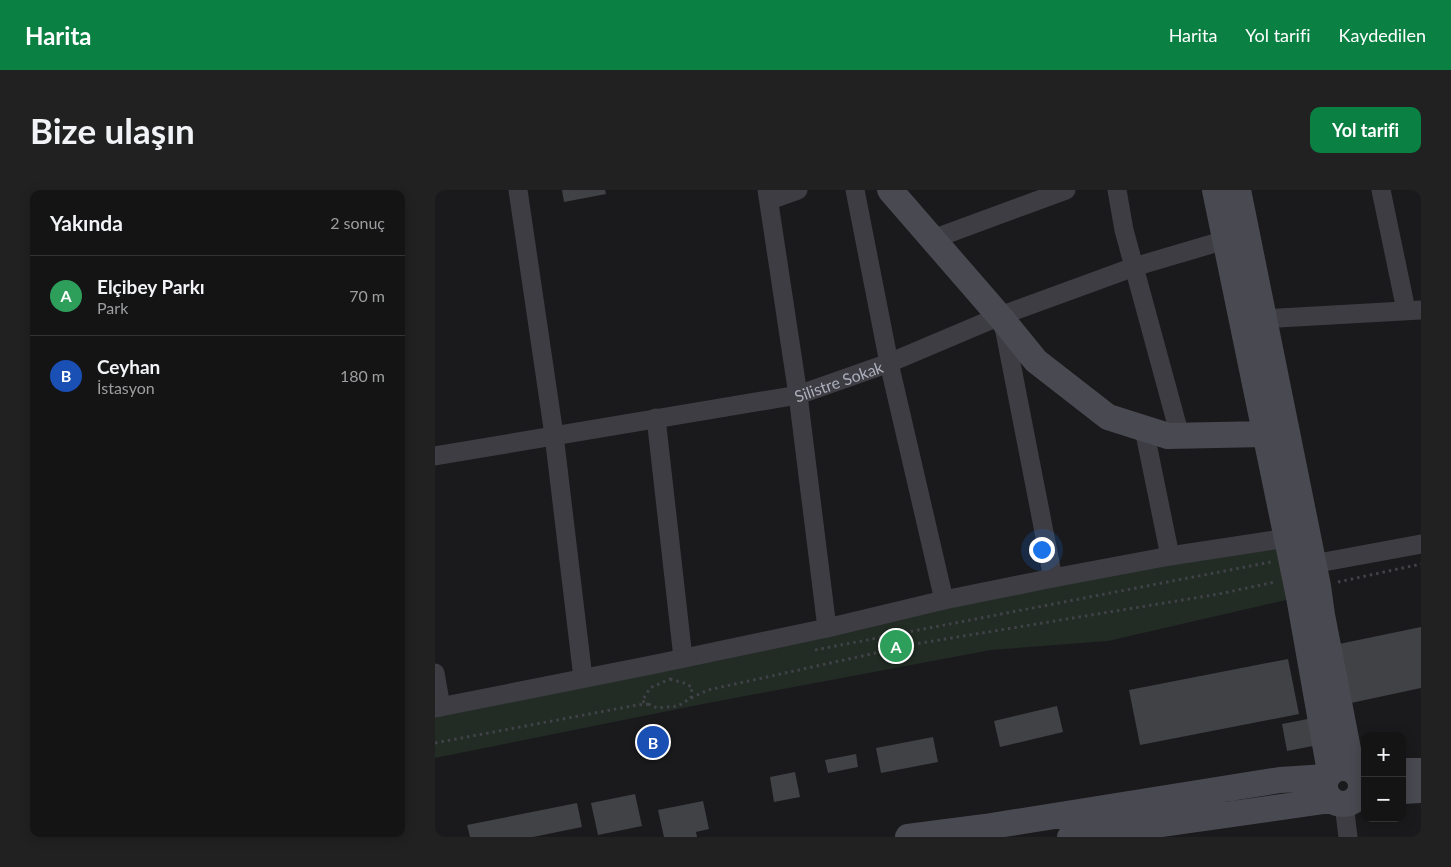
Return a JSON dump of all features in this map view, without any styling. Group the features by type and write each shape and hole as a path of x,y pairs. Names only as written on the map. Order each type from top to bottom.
{"main road":[{"path":"890,190 1037,361 1108,417 1168,436 1265,434"},
{"path":"1215,190 1265,434 1300,566 1322,615 1348,785"},
{"path":"1238,190 1263,319 1300,566"},
{"path":"1406,771 1421,771"},
{"path":"907,837 985,827 1280,780 1348,785"},
{"path":"1070,837 1348,785"},
{"path":"1406,791 1421,790"}],"street":[{"path":"518,190 554,435 583,678"},
{"path":"798,190 769,195 798,395 827,628"},
{"path":"855,190 889,363 944,600"},
{"path":"933,239 1066,190"},
{"path":"1117,190 1124,230 1180,436"},
{"path":"1263,319 1413,310 1381,190"},
{"name":"Silistre Sokak","path":"435,456 798,395 889,363 1134,267 1225,240"},
{"path":"1001,318 1053,578"},
{"path":"656,418 683,658"},
{"path":"1144,429 1170,556"},
{"path":"435,673 438,707 827,628 944,600 1170,556 1300,566 1421,544"},
{"path":"1348,785 1348,837"}],"path":[{"path":"811,651 1300,566 1421,564"},
{"path":"691,698 692,688 684,682 670,679 650,688 643,700 657,708 678,706 708,690 921,643 1219,594 1273,582 1300,566"},
{"path":"651,683 679,677"},
{"path":"435,743 650,704"}],"shaded area":[{"path":"1287,538 1299,597 1108,641 991,650 703,704 435,758 435,708"}],"building":[{"path":"562,190 605,190 606,194 564,202"},
{"path":"1421,627 1421,688 1351,703 1339,644"},
{"path":"1288,659 1299,714 1140,745 1129,690"},
{"path":"1057,706 1063,732 1000,747 994,721"},
{"path":"1313,718 1318,745 1287,751 1282,724"},
{"path":"933,737 938,762 881,773 876,748"},
{"path":"856,754 858,767 828,773 825,760"},
{"path":"795,772 800,797 774,802 770,777"},
{"path":"635,794 642,826 598,835 591,803"},
{"path":"703,801 709,829 696,832 697,837 664,837 658,810"},
{"path":"577,803 582,827 533,837 470,837 467,825"}],"place":[{"name":"Elçibey Parkı","path":"896,646"},
{"name":"Ceyhan","path":"653,742"}]}
